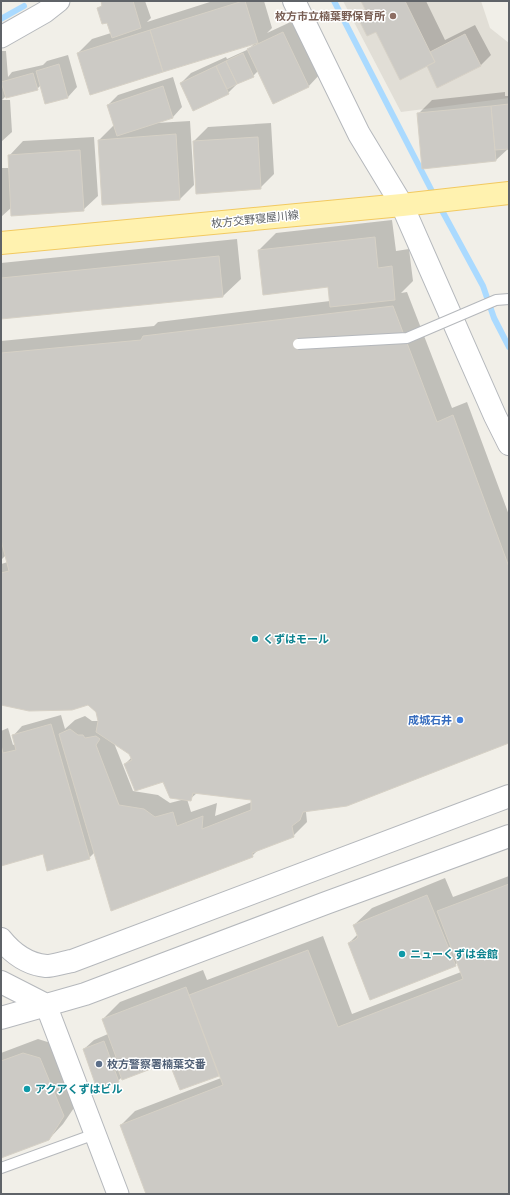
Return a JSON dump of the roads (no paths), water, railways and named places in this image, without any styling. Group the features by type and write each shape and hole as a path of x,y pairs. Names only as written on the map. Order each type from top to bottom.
{"main road":[{"name":"枚方交野寝屋川線","path":"1,243 402,205 509,192"}],"street":[{"path":"294,1 359,134 402,205 495,416 509,444"},
{"path":"1,37 48,5"},
{"path":"3,944 18,957 29,962 47,966 72,961 509,796"},
{"path":"1,1018 92,992 318,906 509,836"},
{"path":"1,982 46,1005 118,1194"}],"lane":[{"path":"298,344 407,338 496,300 509,299"},
{"path":"1,1168 95,1134"}],"waterway":[{"path":"334,1 435,197"},
{"path":"1,19 24,6"},
{"path":"439,205 483,286 494,318 509,347"}],"place":[{"name":"枚方市立楠葉野保育所","path":"393,16"},
{"name":"くずはモール","path":"255,639"},
{"name":"成城石井","path":"460,720"},
{"name":"ニューくずは会館","path":"402,954"},
{"name":"枚方警察署楠葉交番","path":"99,1064"},
{"name":"アクアくずはビル","path":"27,1089"}]}
